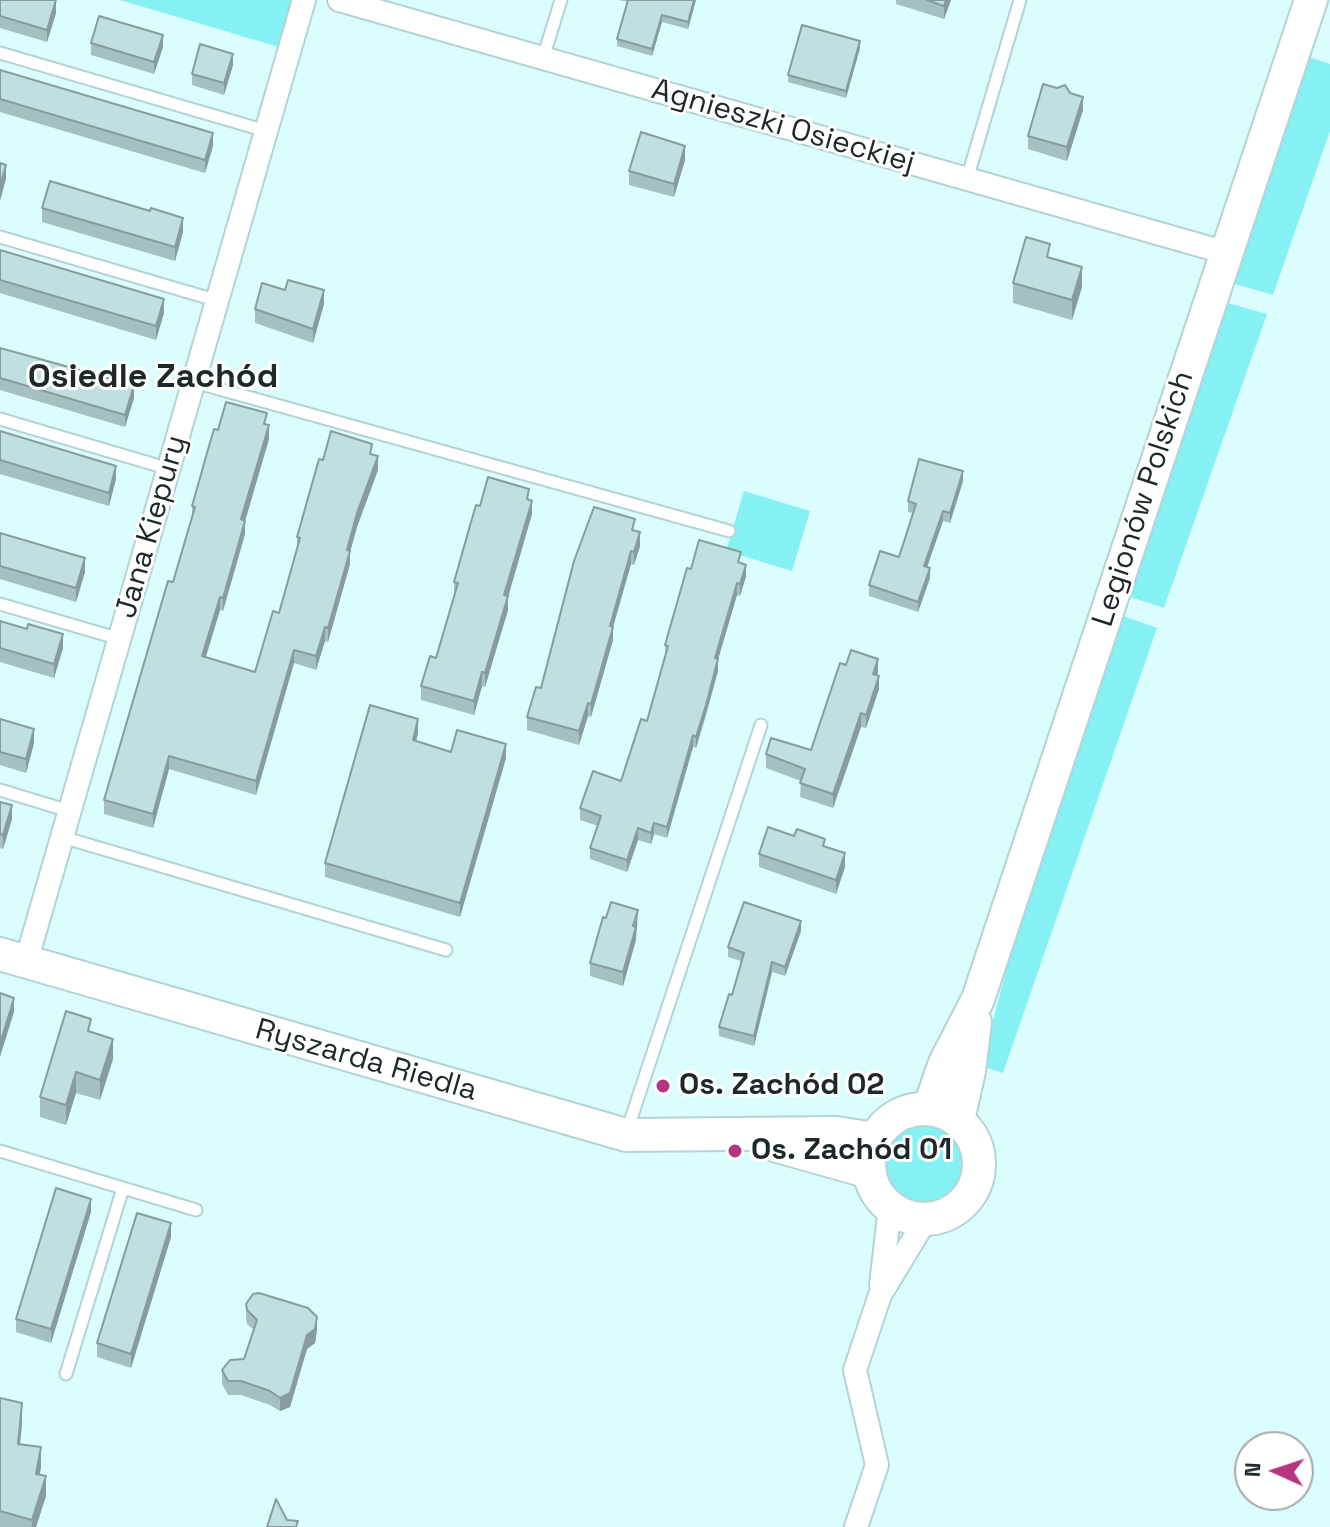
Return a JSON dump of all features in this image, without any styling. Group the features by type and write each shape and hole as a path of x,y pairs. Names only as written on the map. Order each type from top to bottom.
{"street":[{"name":"Jana Kiepury","path":"13,958 62,837 304,0"},
{"name":"Agnieszki Osieckiej","path":"339,0 1227,253"},
{"name":"Legionów Polskich","path":"943,1115 969,1071 978,999 1311,0"},
{"name":"Ryszarda Riedla","path":"13,958 626,1135 836,1133 875,1139"},
{"path":"908,1111 943,1115 969,1132 977,1147 979,1163 976,1180 970,1194 959,1206 938,1217 907,1216 890,1207 873,1186 870,1155 875,1139 883,1127 908,1111"},
{"name":"Ryszarda Riedla","path":"737,1134 870,1172"},
{"path":"856,1527 877,1465 855,1370 880,1295 890,1207"},
{"path":"880,1295 926,1219"}],"lane":[{"path":"543,58 561,0"},
{"path":"967,179 1020,0"},
{"path":"0,53 256,128"},
{"path":"0,237 205,297"},
{"path":"194,382 729,531"},
{"path":"0,419 156,465"},
{"path":"0,604 120,639"},
{"path":"626,1135 761,725"},
{"path":"0,790 69,811"},
{"path":"62,837 446,950"},
{"path":"0,1151 196,1210"},
{"path":"66,1374 123,1188"}],"shaded area":[{"path":"120,0 292,0 279,47"},
{"path":"1309,57 1330,64 1330,131 1273,295 1235,284"},
{"path":"1228,303 1267,314 1164,608 1127,596"},
{"path":"744,491 810,511 792,571 726,551"},
{"path":"1121,615 1157,628 1003,1073 981,1066 1008,964"},
{"path":"923,1125 938,1128 951,1136 959,1149 962,1164 959,1179 951,1192 938,1200 923,1203 908,1200 895,1192 887,1179 884,1164 887,1149 895,1136 908,1128"}],"building":[{"path":"0,0 56,0 47,30 0,16"},
{"path":"628,0 694,0 688,22 662,15 652,49 617,39"},
{"path":"927,0 946,0 944,6"},
{"path":"99,16 163,35 154,62 91,43"},
{"path":"802,25 860,41 846,91 788,75"},
{"path":"200,44 233,54 224,83 192,74"},
{"path":"0,70 213,133 205,160 0,99"},
{"path":"1043,84 1057,88 1065,85 1070,93 1083,97 1067,147 1028,136"},
{"path":"641,132 685,146 674,184 629,171"},
{"path":"0,163 6,165 0,187"},
{"path":"50,181 183,218 175,247 42,208"},
{"path":"1026,237 1050,244 1047,257 1082,267 1072,300 1013,283"},
{"path":"0,250 164,299 156,326 0,280"},
{"path":"288,280 324,290 313,329 255,309 262,283 285,290"},
{"path":"0,348 134,385 125,415 0,378"},
{"path":"226,402 267,413 264,424 269,425 241,519 245,521 223,598 220,597 202,656 255,672 273,611 279,613 319,459 323,460 331,431 372,444 370,454 378,456 357,513 347,550 350,551 328,628 325,627 316,656 294,650 256,781 169,756 153,814 104,800 168,581 173,582 214,429 218,430"},
{"path":"0,431 116,466 109,493 0,460"},
{"path":"919,459 963,471 950,513 943,511 924,566 930,568 918,602 869,585 880,551 899,557 916,504 908,501"},
{"path":"488,477 529,489 527,499 532,501 504,595 508,596 474,701 421,686 430,656 436,658 458,583 454,582 469,529 476,505 480,506"},
{"path":"594,507 635,519 632,530 640,532 634,552 631,551 591,704 588,703 579,731 527,717 536,687 541,688 574,561"},
{"path":"0,533 85,558 76,588 0,566"},
{"path":"699,540 741,552 738,562 746,565 740,584 737,583 715,658 718,659 706,705 696,737 693,735 667,827 654,823 651,833 638,828 627,860 590,848 601,816 580,808 593,771 621,781 641,719 647,721 687,568 691,569"},
{"path":"0,621 27,629 28,624 63,634 54,664 0,648"},
{"path":"851,650 878,659 873,674 879,676 866,715 861,713 833,794 800,783 805,769 766,754 771,738 811,750 840,663 846,665"},
{"path":"370,705 418,719 413,740 451,752 457,730 506,744 460,903 325,863"},
{"path":"0,719 34,729 26,759 0,752"},
{"path":"0,802 12,805 3,835 0,834"},
{"path":"768,827 794,836 797,829 825,839 823,846 845,853 836,880 759,854"},
{"path":"611,902 638,910 623,972 590,963 603,917 606,918"},
{"path":"744,902 801,921 785,967 772,962 754,1036 719,1027 744,953 728,947"},
{"path":"0,993 14,998 0,1044"},
{"path":"66,1011 91,1019 88,1031 113,1039 100,1080 76,1072 66,1105 40,1097"},
{"path":"56,1188 91,1199 51,1329 16,1319"},
{"path":"137,1213 171,1223 131,1354 97,1343"},
{"path":"259,1293 308,1308 317,1317 315,1329 307,1335 290,1393 280,1398 270,1391 241,1381 228,1381 222,1370 230,1360 244,1359 257,1320 247,1310 246,1304 253,1294"},
{"path":"0,1398 22,1403 18,1444 41,1447 36,1474 46,1476 32,1520 0,1511"},
{"path":"276,1499 287,1520 298,1521 296,1527 267,1527"}],"place":[{"name":"Os. Zachód 02","path":"663,1086"},
{"name":"Os. Zachód 01","path":"735,1151"}],"district":[{"name":"Osiedle Zachód","path":"153,378"}]}
